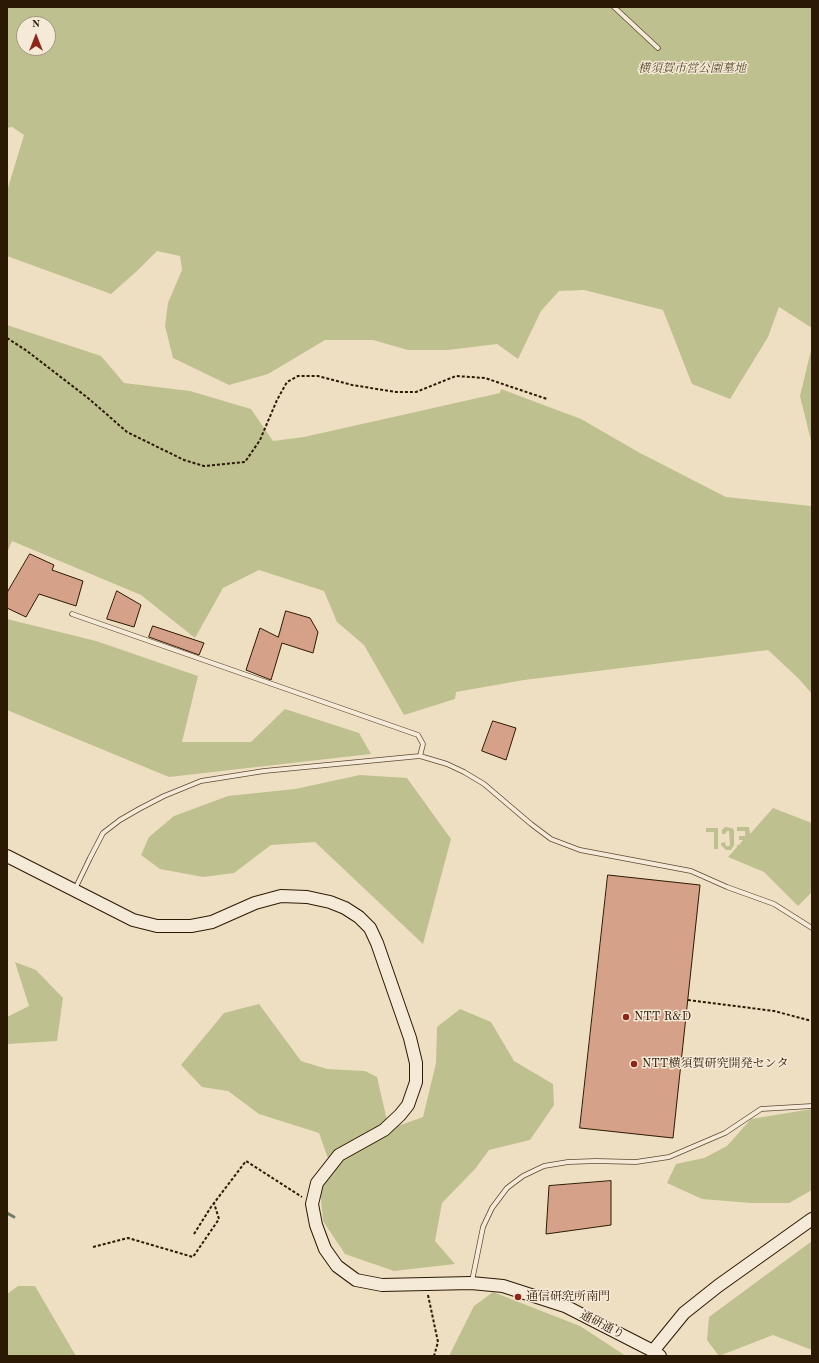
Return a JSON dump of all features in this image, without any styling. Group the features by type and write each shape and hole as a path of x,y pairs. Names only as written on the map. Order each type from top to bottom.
{"street":[{"path":"7,856 133,920 157,926 191,926 212,922 255,903 281,896 306,897 330,902 345,908 359,917 370,928 377,943 410,1038 416,1063 416,1082 408,1105 400,1115 384,1130 339,1155 324,1172 316,1183 312,1204"},
{"name":"通研通り","path":"312,1204 316,1225 325,1249 337,1266 356,1280 382,1284 472,1283 503,1286 565,1306 657,1353"},
{"path":"657,1353 684,1313 718,1286 812,1219"}],"lane":[{"path":"614,7 658,48"},
{"path":"72,614 418,735 423,744 420,756"},
{"path":"74,891 103,833 120,820 145,806 164,796 201,781 295,768 420,756 446,764 477,780 551,839 580,850 691,871 727,887 774,904 812,928"},
{"path":"472,1283 483,1227 492,1208 507,1188 523,1176 544,1166 568,1162 636,1162 669,1157 724,1134 761,1109 812,1106"}],"path":[{"path":"7,338 27,351 88,398 128,432 184,460 204,466 245,462 260,440 277,400 287,382 298,376 318,376 352,385 396,392 416,392 456,376 485,378 546,399"},
{"path":"688,1000 774,1011 812,1021"},
{"path":"194,1234 214,1203 246,1161 312,1204"},
{"path":"93,1247 128,1238 193,1257 219,1219 214,1203"},
{"path":"426,1284 438,1342 434,1356"}],"green space":[{"name":"横須賀市営公園墓地","path":"7,7 812,7 812,328 779,307 768,337 730,399 692,384 663,310 584,290 559,291 541,311 518,359 497,344 448,350 408,350 373,340 325,340 268,374 229,385 173,358 165,326 168,303 182,270 180,256 157,251 111,294 7,256 7,191 24,135 12,127 7,128"},
{"path":"7,325 101,356 124,383 190,391 251,409 273,441 304,437 500,393 501,389 581,419 640,453 726,497 811,506 812,694 799,679 768,650 524,680 456,692 455,699 404,715 364,645 337,622 324,591 259,570 223,588 195,638 141,595 12,541 7,553"},
{"path":"812,346 812,445 800,396"},
{"path":"7,619 96,641 198,676 182,742 251,742 285,709 359,733 371,754 169,777 7,710"},
{"path":"360,775 407,778 451,839 423,944 315,842 271,845 234,873 203,877 160,869 141,855 149,837 174,816 228,796 295,789"},
{"path":"773,808 812,823 812,892 798,906 764,872 728,857 743,840 739,840 739,836 745,836 745,831 737,831 737,827 749,827 750,834"},
{"path":"725,827 732,828 734,830 734,845 731,850 726,850 721,845 721,843 725,842 726,846 729,846 730,844 729,831 722,834 722,830"},
{"path":"706,828 718,828 718,849 714,849 714,832 706,832"},
{"path":"15,962 36,970 63,998 57,1041 7,1044 7,1017 29,1006"},
{"path":"259,1004 301,1061 327,1069 365,1071 377,1077 389,1129 423,1117 436,1063 437,1027 460,1009 491,1022 514,1061 553,1084 554,1105 530,1140 489,1150 475,1169 442,1203 435,1241 455,1264 394,1271 345,1254 323,1221 320,1187 330,1164 319,1133 259,1114 228,1091 202,1087 181,1065 224,1013"},
{"path":"812,1109 812,1190 789,1203 750,1203 702,1199 667,1183 676,1164 704,1158 727,1146 751,1119"},
{"path":"812,1241 812,1350 773,1335 719,1356 707,1340 709,1317"},
{"path":"18,1286 35,1286 76,1356 7,1356 7,1294"},
{"path":"493,1292 580,1326 626,1356 449,1356 474,1306"}],"building":[{"path":"30,554 54,565 52,570 83,581 76,606 39,594 26,617 7,608 7,593"},
{"path":"117,591 141,605 134,627 107,619"},
{"path":"286,611 310,618 318,632 313,653 282,643 271,680 246,670 260,628 278,637"},
{"path":"153,626 204,643 199,655 149,637"},
{"path":"493,721 516,728 506,760 482,751"},
{"name":"NTT横須賀研究開発センタ","path":"608,875 700,885 673,1138 580,1128"},
{"path":"611,1181 611,1225 546,1234 549,1186"}],"waterway":[{"path":"7,1213 14,1217"}],"place":[{"name":"NTT R&D","path":"626,1017"},
{"name":"NTT横須賀研究開発センタ","path":"634,1064"},
{"name":"通信研究所南門","path":"518,1297"}]}
